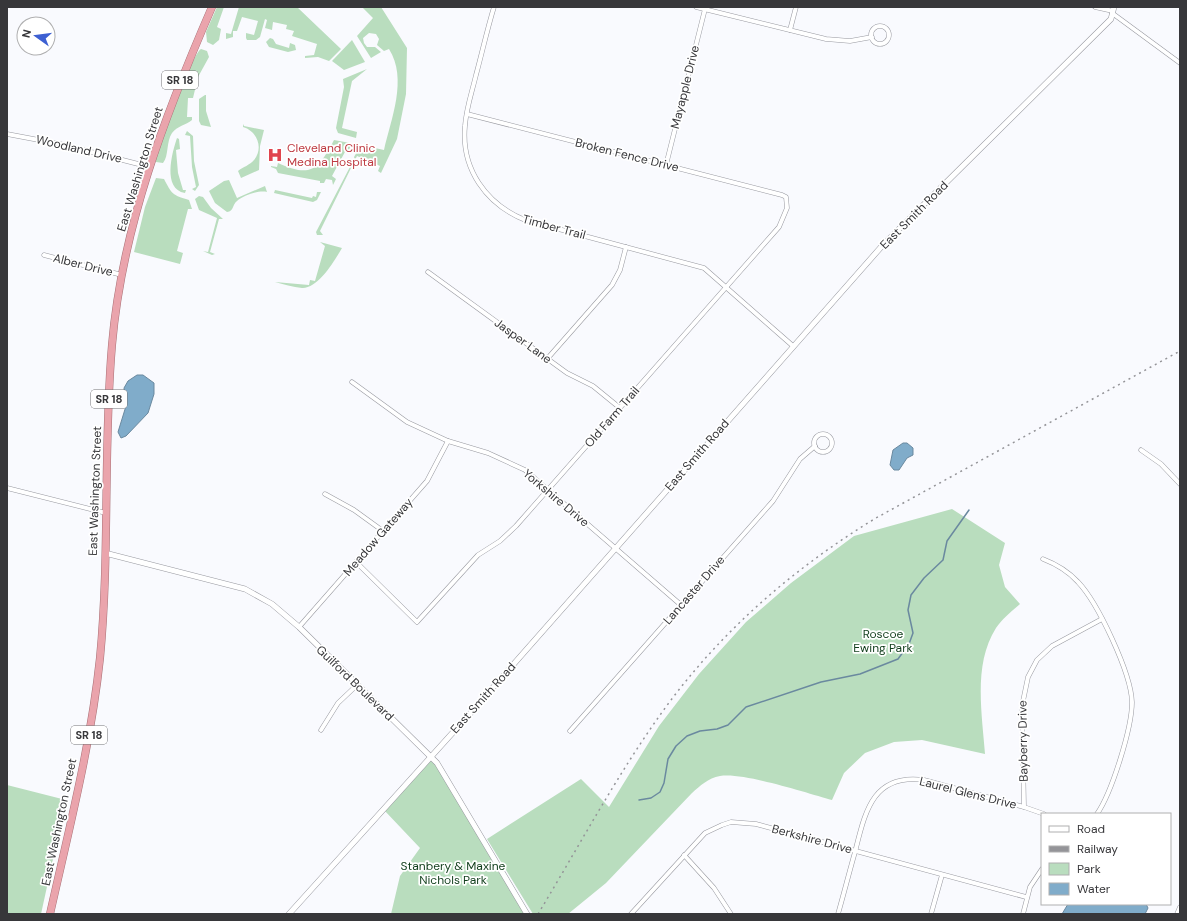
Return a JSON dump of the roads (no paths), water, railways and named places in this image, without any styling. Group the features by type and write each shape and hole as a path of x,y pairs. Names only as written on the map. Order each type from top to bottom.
{"highway":[{"name":"East Washington Street","path":"50,914 87,746 97,685 102,624 105,553 109,386 112,344 122,275 150,167 180,80 212,7"}],"street":[{"name":"Timber Trail","path":"494,7 467,114 465,147 471,170 482,189 496,204 525,220 696,265 710,272 793,346"},
{"path":"696,7 838,41 872,37"},
{"path":"790,30 796,7"},
{"path":"1095,7 1113,10 1180,63"},
{"name":"Mayapple Drive","path":"666,165 705,9"},
{"name":"East Smith Road","path":"289,914 882,246 1111,19 1113,10"},
{"path":"880,26 886,28 889,33 887,41 882,44 877,43 872,37 872,31 880,26"},
{"name":"Broken Fence Drive","path":"467,114 786,197"},
{"name":"Woodland Drive","path":"7,134 60,144 150,167"},
{"name":"Old Farm Trail","path":"356,562 417,622 478,555 500,541 548,489 779,226 787,208 786,197"},
{"path":"547,359 612,285 620,270 626,247"},
{"name":"Alber Drive","path":"44,255 122,275"},
{"name":"Jasper Lane","path":"428,272 567,373 594,386 620,408"},
{"name":"Yorkshire Drive","path":"352,382 407,422 448,441 488,453 525,470 681,606"},
{"name":"Lancaster Drive","path":"825,434 830,438 831,446 826,451 820,452 815,446 814,441 818,435 825,434"},
{"name":"Meadow Gateway","path":"299,627 427,481 448,441"},
{"name":"Lancaster Drive","path":"570,731 773,501 800,459 815,446"},
{"path":"1141,450 1161,464 1180,484"},
{"path":"7,488 106,513"},
{"path":"324,494 354,510 383,531"},
{"name":"Guilford Boulevard","path":"105,553 245,589 272,604 299,627 430,756 441,770 527,914"},
{"path":"1043,559 1061,568 1077,580 1090,597 1125,668 1131,690 1132,711 1129,729 1107,795 1098,813"},
{"name":"Bayberry Drive","path":"1024,807 1022,706 1028,677 1037,660 1052,646 1102,619"},
{"path":"321,730 338,703 357,684"},
{"name":"Laurel Glens Drive","path":"838,914 869,805 886,787 901,780 924,780 1041,813"},
{"name":"Berkshire Drive","path":"631,914 699,838 713,828 731,822 756,824 1026,898"},
{"path":"684,855 714,888 731,914"},
{"path":"1023,914 1026,898 1041,871"},
{"path":"931,914 942,874"},
{"path":"1177,914 1180,907"}],"water":[{"path":"137,375 143,375 154,383 154,394 148,413 126,436 121,438 118,432 126,406 124,388 128,381"},
{"path":"903,443 907,443 913,448 913,455 907,458 899,470 894,470 890,465 893,450"},
{"path":"1067,905 1146,905 1148,908 1145,914 1062,914"}],"waterway":[{"path":"639,800 651,798 660,792 664,783 668,759 676,746 687,736 700,731 717,729 728,725 746,707 821,682 860,674 898,659 909,644 913,633 908,610 911,595 924,578 943,560 947,541 969,510"}],"railway":[{"path":"538,914 618,778 671,700 716,647 765,599 819,556 876,518 1180,351"}],"place":[{"name":"Cleveland Clinic Medina Hospital","path":"275,155"}],"park label":[{"name":"Roscoe Ewing Park","path":"883,641"},
{"name":"Stanbery & Maxine Nichols Park","path":"453,873"}]}
